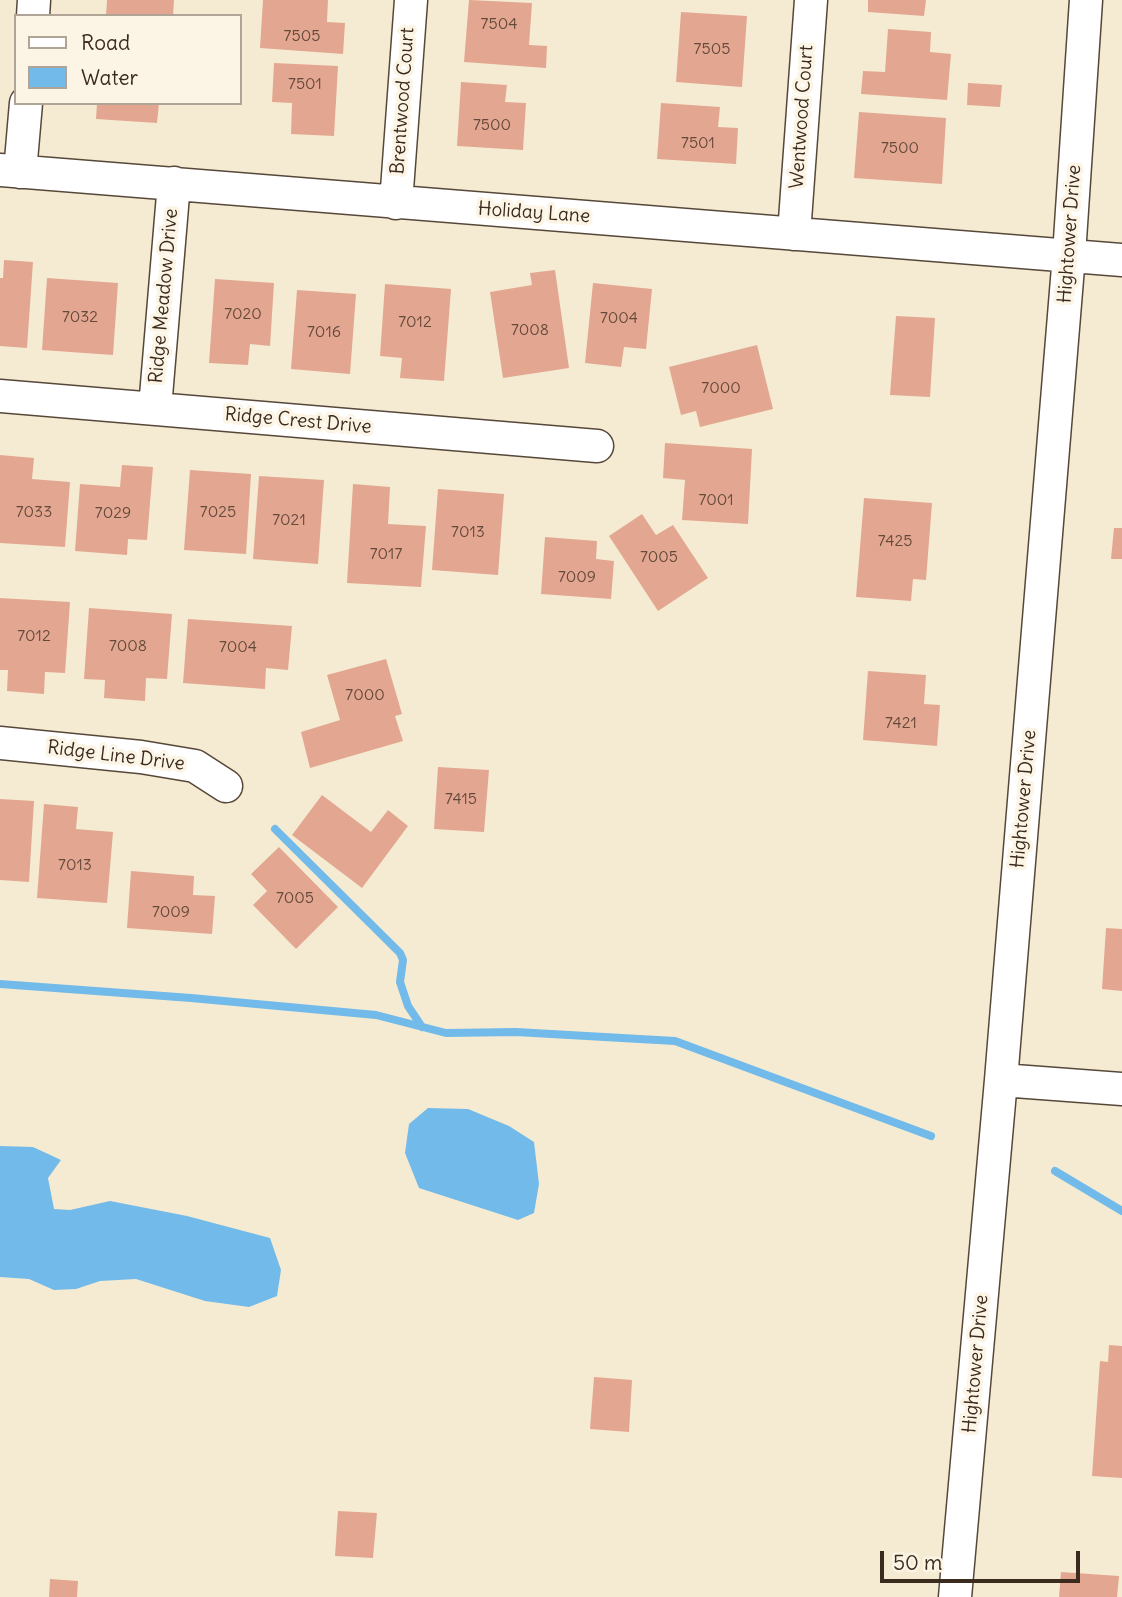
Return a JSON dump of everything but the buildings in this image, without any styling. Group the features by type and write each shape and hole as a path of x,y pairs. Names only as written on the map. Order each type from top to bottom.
{"street":[{"name":"Brentwood Court","path":"396,203 411,0"},
{"name":"Wentwood Court","path":"794,234 811,0"},
{"name":"Hightower Drive","path":"955,1597 1069,255 1086,0"},
{"path":"10,171 26,105"},
{"name":"Holiday Lane","path":"10,171 1122,260"},
{"name":"Ridge Meadow Drive","path":"155,408 174,183"},
{"name":"Ridge Crest Drive","path":"0,396 597,446"},
{"name":"Ridge Line Drive","path":"0,743 141,757 195,766 226,786"},
{"path":"1001,1080 1122,1089"}],"water":[{"path":"428,1108 468,1109 509,1126 534,1142 539,1184 534,1213 518,1220 419,1188 405,1153 409,1124"},
{"path":"0,1146 33,1147 61,1160 48,1178 54,1209 70,1210 110,1201 187,1216 270,1238 281,1270 277,1296 249,1307 205,1301 136,1279 100,1281 76,1289 54,1290 29,1279 0,1277"}],"waterway":[{"path":"275,829 400,953 403,960 400,982 408,1006 422,1027"},
{"path":"0,984 376,1015 446,1033 516,1032 675,1041 931,1136"},
{"path":"1055,1171 1122,1211"}]}
